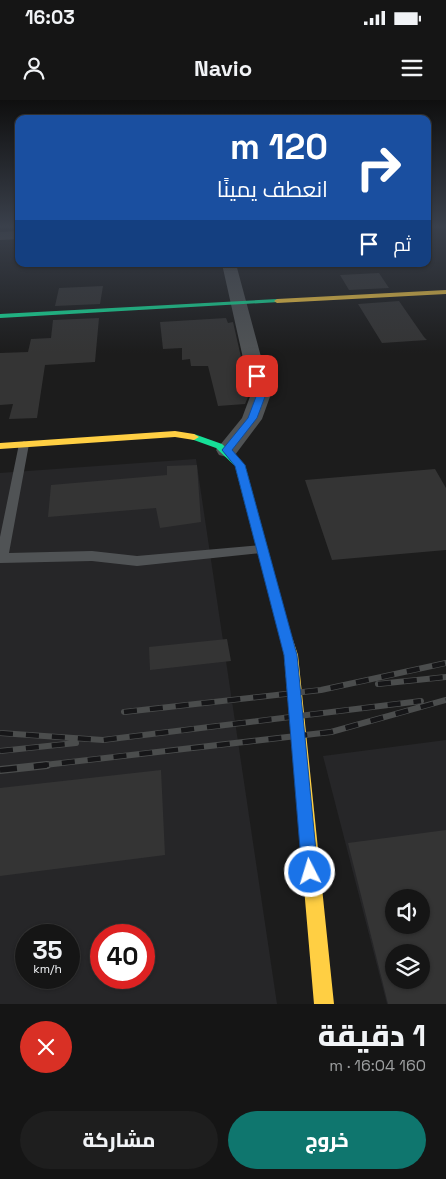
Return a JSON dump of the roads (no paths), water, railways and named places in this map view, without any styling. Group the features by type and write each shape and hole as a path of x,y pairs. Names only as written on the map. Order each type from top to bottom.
{"street":[{"path":"227,450 252,418 261,394 230,269"},
{"path":"0,316 446,292"},
{"path":"0,446 175,434 202,438 227,450 240,465 291,655 324,1004"}],"lane":[{"path":"24,444 1,558 92,556 137,561 261,548"}],"railway":[{"path":"124,712 321,690 446,663"},
{"path":"378,684 446,677"},
{"path":"36,766 331,732 446,700"},
{"path":"0,733 103,740 421,701"},
{"path":"0,751 76,743"},
{"path":"0,770 47,765"}]}
